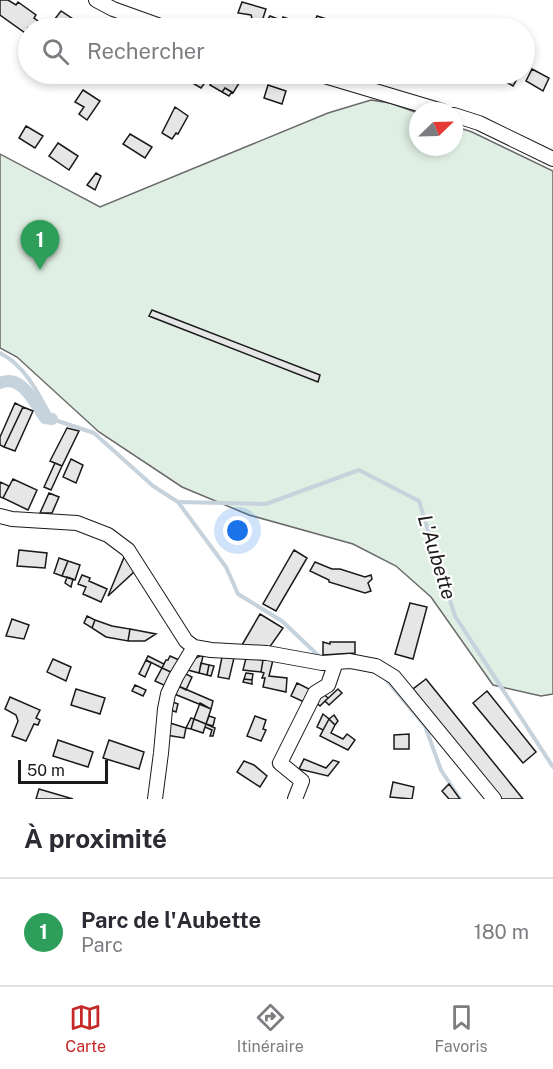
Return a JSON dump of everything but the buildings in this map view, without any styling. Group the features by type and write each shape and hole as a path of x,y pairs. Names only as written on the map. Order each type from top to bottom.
{"street":[{"path":"96,0 138,18"},
{"path":"352,84 412,102"},
{"path":"463,118 479,123 553,159"},
{"path":"0,516 24,520 77,523 108,535 128,550 186,640 194,647 267,653 322,663 350,662 376,666 394,676 494,799"},
{"path":"154,799 168,694 194,647"},
{"path":"295,799 302,781 280,763 315,693 328,686 336,662"}],"green space":[{"path":"371,100 390,103 409,110 409,156 463,156 463,129 553,171 553,694 541,696 493,685 431,597 396,566 353,544 249,515 182,487 99,432 17,357 0,348 0,154 100,207 328,113"}],"waterway":[{"name":"L'Aubette","path":"0,353 24,373 52,419 94,433 153,486 178,502 226,567 238,594 282,621 321,658"},
{"path":"0,383 8,381 21,386 45,418 52,419"},
{"name":"L'Aubette","path":"179,502 266,504 359,470 419,501 455,616 553,767"},
{"name":"L'Aubette","path":"384,677 425,726 441,770 460,799"}],"place":[{"name":"Parc de l'Aubette","path":"40,270"}]}
